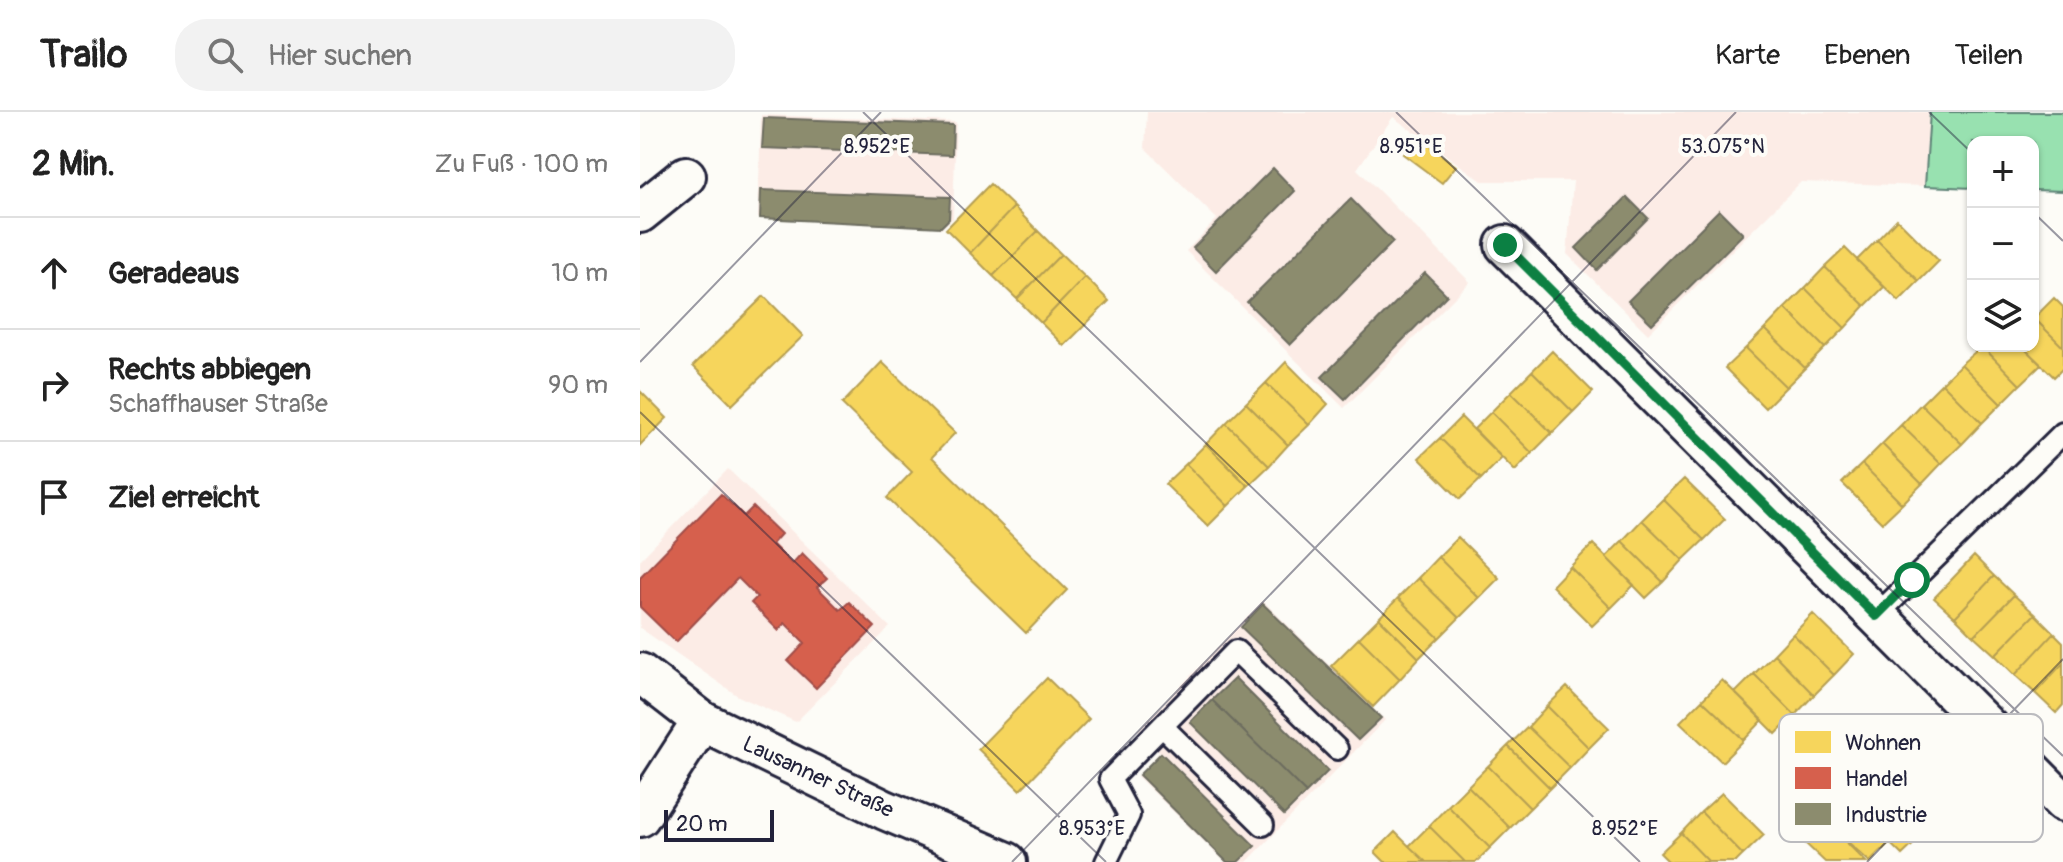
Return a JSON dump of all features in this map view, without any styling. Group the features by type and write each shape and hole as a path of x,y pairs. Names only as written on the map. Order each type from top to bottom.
{"street":[{"path":"640,213 686,176"},
{"path":"1505,245 1975,714"},
{"name":"Lausanner Straße","path":"640,673 702,721 885,810 1007,862"},
{"path":"640,817 702,721"},
{"path":"2043,782 2063,802"}],"lane":[{"path":"1876,616 2063,433"},
{"path":"1106,862 1129,815 1110,779 1236,651 1337,749"},
{"path":"1162,726 1263,825"}],"shaded area":[{"path":"1147,112 1930,112 1925,186 1801,182 1648,334 1567,254 1573,181 1482,181 1393,117 1357,169 1470,282 1344,408 1186,251 1217,219 1145,148"},
{"path":"761,115 956,122 953,218 941,229 931,225 758,218"},
{"path":"728,469 890,627 796,722 738,696 640,628 640,560"},
{"path":"1263,601 1385,720 1247,862 1225,862 1137,776 1160,752 1138,730"}],"green space":[{"path":"1930,112 2063,112 2063,191 2039,190 2039,136 1967,136 1967,188 1925,186"}],"building: Wohnen":[{"path":"1416,136 1456,166 1442,183 1403,154"},
{"path":"990,184 1014,207 970,253 946,229"},
{"path":"1014,207 1038,231 993,276 970,253"},
{"path":"1897,219 1939,261 1919,281 1877,240"},
{"path":"1038,231 1061,254 1017,299 993,276"},
{"path":"1877,240 1919,281 1899,301 1857,260"},
{"path":"1845,248 1884,287 1865,306 1825,267"},
{"path":"1061,254 1085,277 1041,323 1017,299"},
{"path":"1825,267 1865,306 1845,328 1805,288"},
{"path":"1085,277 1109,301 1064,346 1041,323"},
{"path":"1805,288 1845,328 1825,348 1785,308"},
{"path":"764,296 803,336 732,405 693,366"},
{"path":"2054,298 2063,307 2063,347 2039,323 2039,313"},
{"path":"1785,308 1825,348 1805,368 1765,329"},
{"path":"2039,323 2063,347 2063,368 2054,377 2028,352 2039,352"},
{"path":"1765,329 1805,368 1786,387 1746,348"},
{"path":"1746,348 1786,387 1765,408 1725,368"},
{"path":"1552,351 1593,392 1573,412 1532,371"},
{"path":"1975,352 1988,352 2020,385 2001,404 1961,364"},
{"path":"1988,352 2028,352 2041,365 2020,385"},
{"path":"882,362 955,433 932,457 1067,590 1026,633 887,498 912,472 842,404"},
{"path":"1286,362 1328,404 1309,425 1266,383"},
{"path":"1961,364 2001,404 1982,423 1942,383"},
{"path":"1532,371 1573,412 1552,433 1511,392"},
{"path":"1266,383 1309,425 1288,445 1246,403"},
{"path":"1942,383 1982,423 1962,444 1921,404"},
{"path":"640,391 667,418 640,445"},
{"path":"1511,392 1552,433 1532,453 1491,412"},
{"path":"1246,403 1288,445 1269,466 1226,423"},
{"path":"1921,404 1962,444 1941,464 1901,425"},
{"path":"1491,412 1532,453 1515,471 1474,429"},
{"path":"1461,417 1502,458 1481,479 1440,438"},
{"path":"1226,423 1269,466 1248,486 1206,444"},
{"path":"1901,425 1941,464 1922,484 1882,444"},
{"path":"1440,438 1481,479 1460,499 1419,458"},
{"path":"1206,444 1248,486 1228,506 1186,464"},
{"path":"1882,444 1922,484 1902,504 1862,464"},
{"path":"1186,464 1228,506 1208,526 1165,484"},
{"path":"1862,464 1902,504 1882,523 1842,483"},
{"path":"1684,479 1725,519 1704,540 1663,499"},
{"path":"1663,499 1704,540 1683,560 1642,520"},
{"path":"1642,520 1683,560 1663,582 1622,541"},
{"path":"1458,537 1499,578 1479,598 1438,557"},
{"path":"1622,541 1663,582 1646,598 1606,557"},
{"path":"1593,544 1634,585 1611,608 1570,567"},
{"path":"1974,556 1994,576 1955,617 1934,598"},
{"path":"1438,557 1479,598 1459,618 1418,578"},
{"path":"1570,567 1611,608 1592,626 1552,586"},
{"path":"1994,576 2014,595 1974,636 1955,617"},
{"path":"1418,578 1459,618 1439,638 1398,598"},
{"path":"2014,595 2035,614 1995,655 1974,636"},
{"path":"1398,598 1439,638 1419,658 1379,618"},
{"path":"1813,614 1854,654 1834,675 1793,634"},
{"path":"2035,614 2054,633 2015,675 1995,655"},
{"path":"1379,618 1419,658 1400,679 1359,638"},
{"path":"2054,633 2063,642 2063,663 2035,693 2015,675"},
{"path":"1793,634 1834,675 1814,695 1774,654"},
{"path":"1359,638 1400,679 1373,707 1331,666"},
{"path":"1774,654 1814,695 1794,714 1754,674"},
{"path":"2063,663 2063,705 2056,713 2035,693"},
{"path":"1754,674 1794,714 1779,714 1779,731 1776,734 1735,693"},
{"path":"1047,678 1089,719 1020,790 978,749"},
{"path":"1722,680 1763,720 1744,740 1702,700"},
{"path":"1567,687 1609,728 1589,748 1547,706"},
{"path":"1702,700 1744,740 1722,762 1680,722"},
{"path":"1547,706 1589,748 1570,768 1528,727"},
{"path":"1528,727 1570,768 1550,788 1508,746"},
{"path":"1508,746 1550,788 1530,808 1488,766"},
{"path":"1488,766 1530,808 1510,828 1468,786"},
{"path":"1468,786 1510,828 1490,848 1448,806"},
{"path":"1722,793 1764,835 1743,855 1701,812"},
{"path":"1448,806 1490,848 1476,862 1465,862 1429,826"},
{"path":"1701,812 1743,855 1736,862 1709,862 1681,833"},
{"path":"1429,826 1465,862 1426,862 1409,846"},
{"path":"1395,832 1426,862 1385,862 1375,852"},
{"path":"1681,833 1709,862 1669,862 1660,853"},
{"path":"1846,842 1866,862 1825,862 1806,844"},
{"path":"1848,842 1888,842 1870,862"},
{"path":"1889,842 1916,842 1902,855"}],"building: Handel":[{"path":"721,494 744,516 753,507 781,534 772,544 792,564 802,553 827,578 817,587 840,610 849,602 875,627 816,688 788,661 805,643 785,623 778,630 751,603 757,597 738,578 676,642 640,607 640,577"}],"building: Industrie":[{"path":"764,118 953,125 952,155 762,148"},
{"path":"1273,168 1295,191 1216,271 1193,248"},
{"path":"761,190 950,197 949,219 941,227 760,218"},
{"path":"1627,197 1648,218 1597,270 1576,248"},
{"path":"1351,199 1393,242 1290,345 1247,302"},
{"path":"1719,210 1743,234 1652,324 1628,301"},
{"path":"1425,273 1447,295 1345,399 1322,377"},
{"path":"1263,604 1381,718 1358,740 1241,627"},
{"path":"1235,678 1328,771 1306,793 1212,700"},
{"path":"1212,700 1306,793 1284,815 1190,722"},
{"path":"1161,753 1255,846 1238,862 1227,862 1139,775"}],"route":[{"path":"1505,245 1876,616 1912,580"}]}
